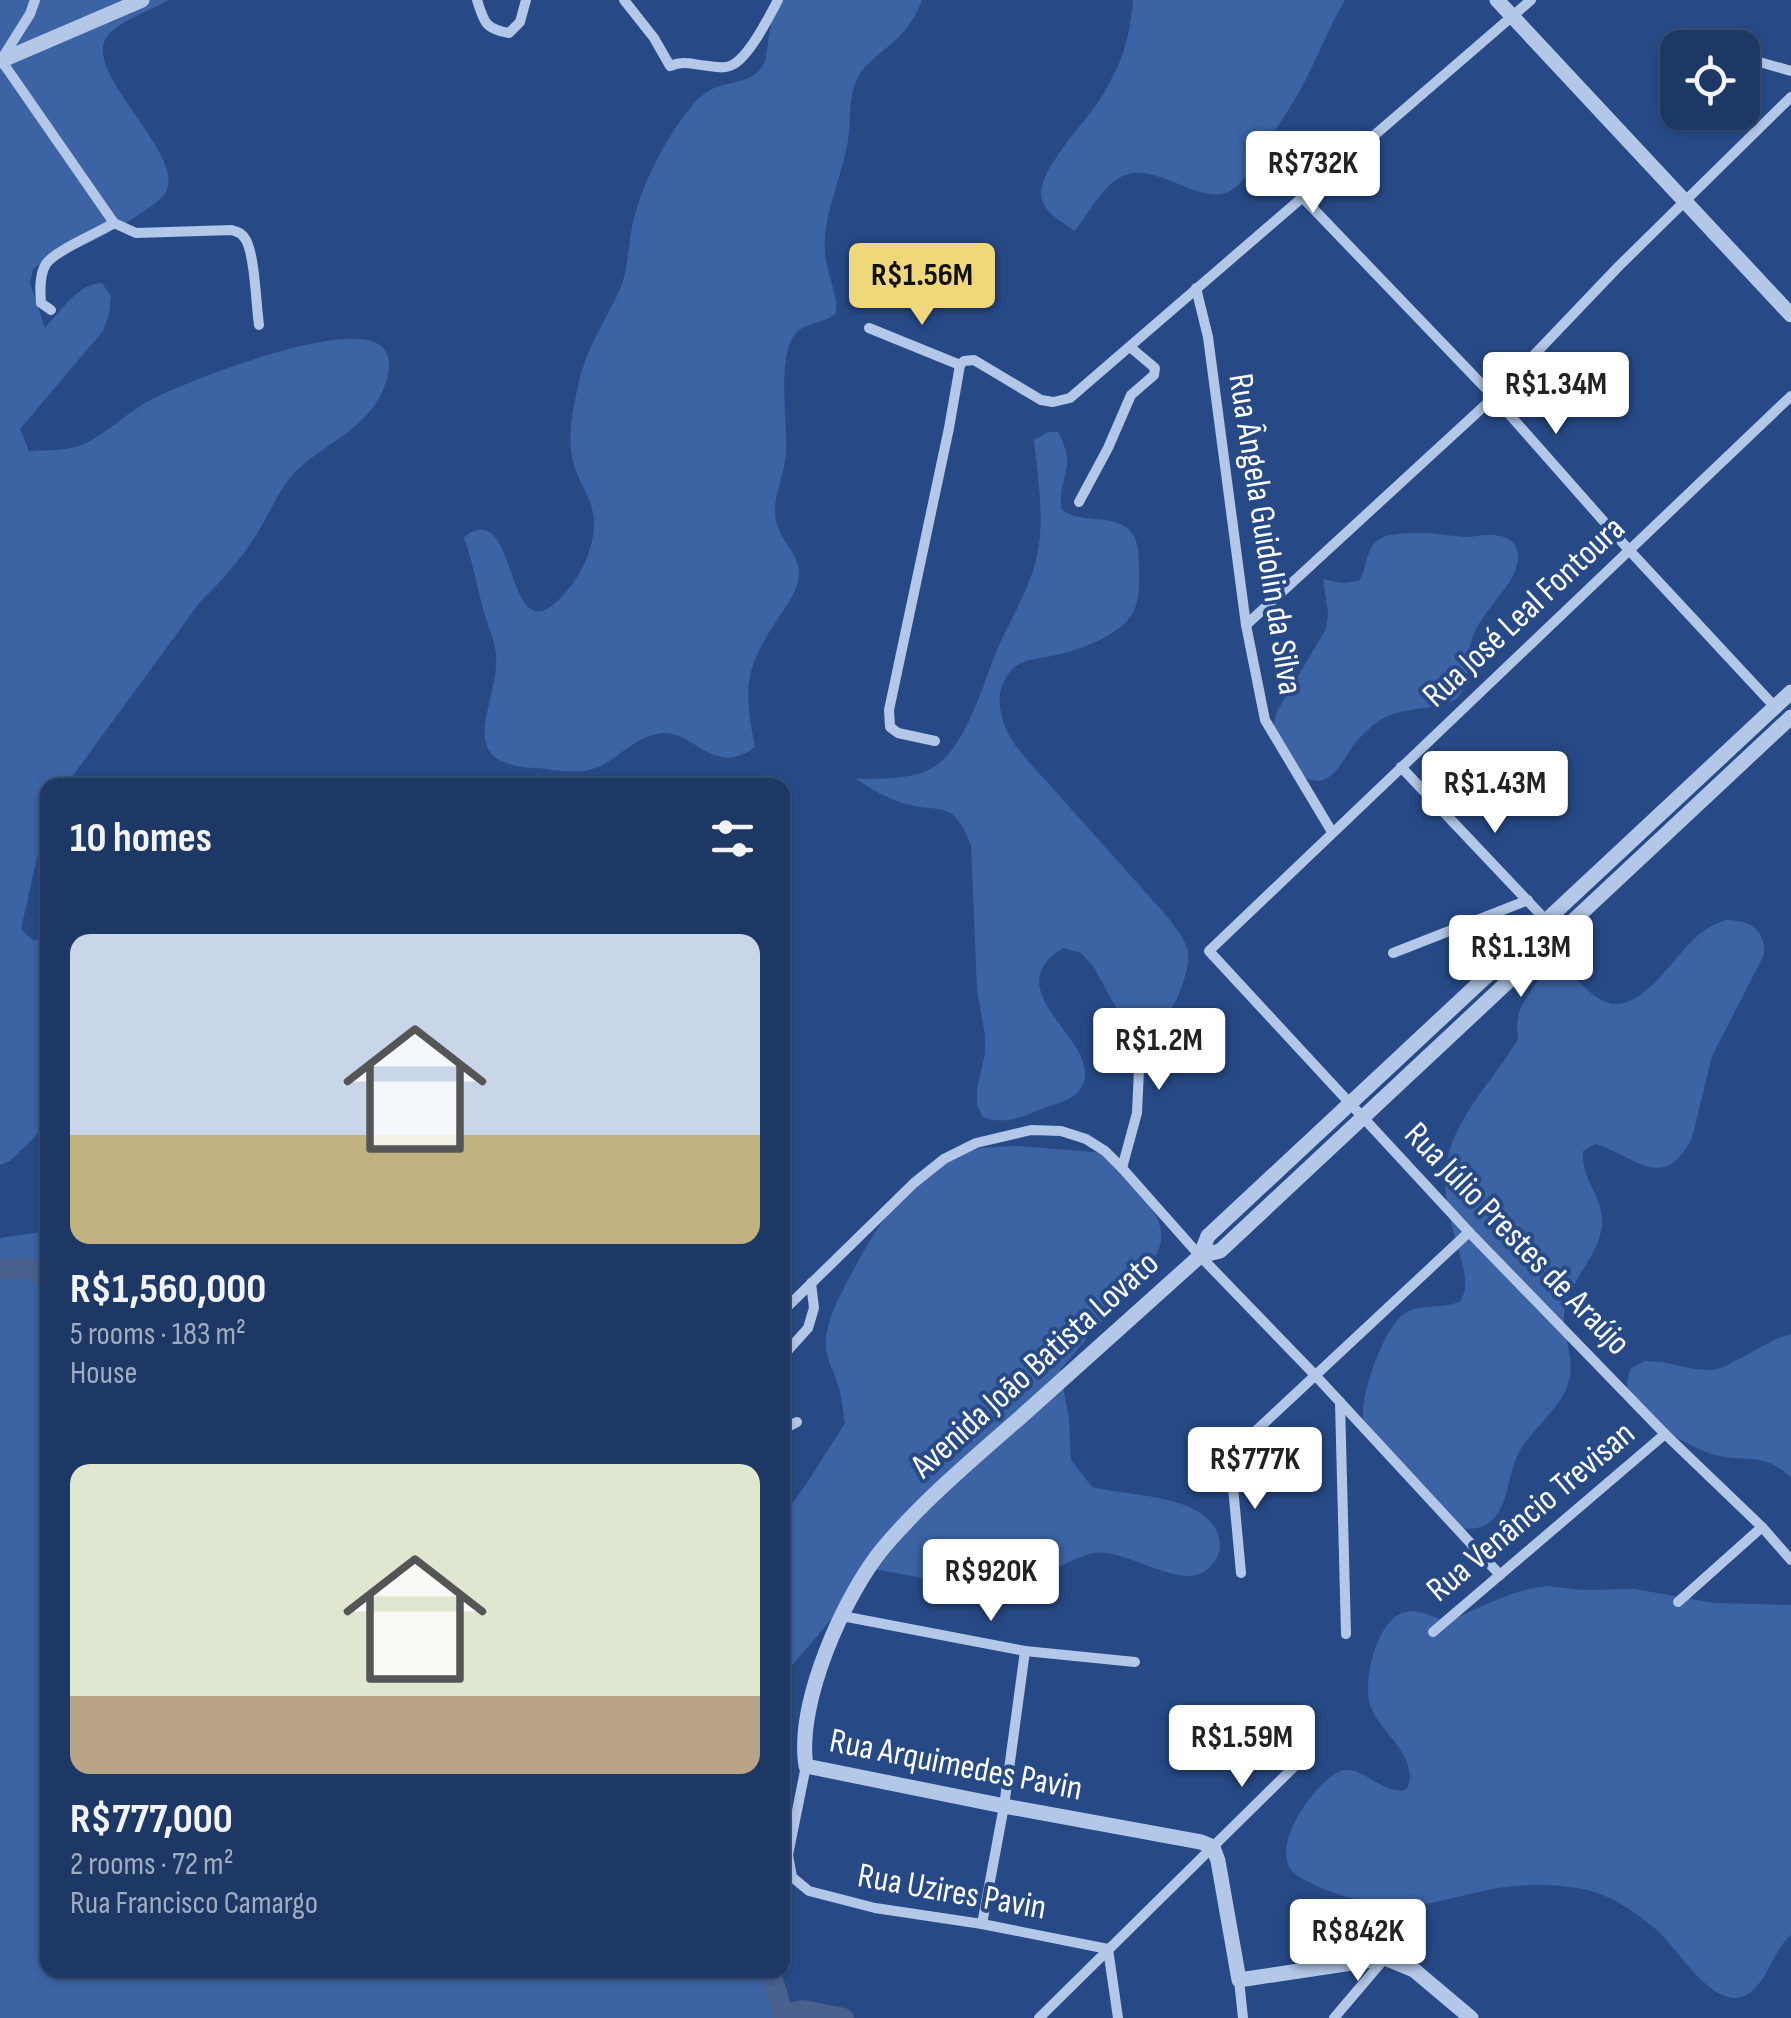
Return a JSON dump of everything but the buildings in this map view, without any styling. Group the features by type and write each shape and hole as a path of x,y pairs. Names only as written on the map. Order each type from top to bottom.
{"street":[{"path":"1,61 35,0"},
{"path":"1,61 142,0"},
{"path":"477,0 485,24 508,33 520,22 526,0"},
{"path":"624,0 670,66 689,62 724,68 736,64 746,52 778,0"},
{"path":"1497,0 1791,315"},
{"path":"935,740 898,733 890,726 889,710 964,360 974,360 1041,400 1070,398 1531,0"},
{"path":"1,61 114,223 136,234 232,230 242,234 251,262 259,325"},
{"path":"1760,62 1791,71"},
{"path":"1246,626 1494,397 1619,266 1791,97"},
{"path":"1304,198 1494,397 1629,550 1790,720"},
{"path":"51,310 40,304 44,266 53,256 114,223"},
{"name":"Rua Ângela Guidolin da Silva","path":"1196,288 1208,337 1246,626 1265,720 1332,832"},
{"path":"868,328 960,365"},
{"path":"1079,502 1131,395 1154,375 1155,368 1130,347"},
{"name":"Rua José Leal Fontoura","path":"1209,951 1791,396"},
{"name":"Avenida João Batista Lovato","path":"1357,1111 1547,921 1791,692"},
{"name":"Avenida João Batista Lovato","path":"806,1766 806,1724 818,1677 858,1584 884,1548 956,1474 1200,1256 1208,1236 1559,934 1790,720"},
{"path":"1401,767 1559,934"},
{"path":"1393,953 1528,900"},
{"name":"Rua Júlio Prestes de Araújo","path":"1209,951 1469,1232 1791,1560"},
{"path":"1112,1028 1139,1069 1137,1113 1122,1168"},
{"path":"790,1304 914,1183 944,1159 976,1142 1031,1130 1061,1131 1086,1139 1122,1168 1500,1575"},
{"path":"1241,1572 1230,1455 1469,1232"},
{"path":"790,1347 808,1328 814,1308 810,1284"},
{"path":"1340,1402 1346,1634"},
{"path":"790,1426 797,1422"},
{"name":"Rua Venâncio Trevisan","path":"1433,1632 1666,1434"},
{"path":"1678,1602 1762,1527"},
{"path":"842,1616 1025,1651 1134,1662"},
{"path":"982,1924 1004,1806 1025,1651"},
{"path":"1039,2018 1300,1762"},
{"name":"Rua Arquimedes Pavin","path":"806,1766 1213,1847"},
{"name":"Rua Uzires Pavin","path":"790,1845 806,1766"},
{"path":"1213,1847 1244,2018"},
{"name":"Rua Uzires Pavin","path":"790,1866 792,1877 808,1891 875,1908 1108,1949"},
{"path":"1108,1949 1118,2018"},
{"path":"1239,1980 1385,1958 1414,1970 1472,2018"},
{"path":"1334,2018 1385,1958"}],"shaded area":[{"path":"0,0 169,0 115,29 103,49 118,89 161,156 168,175 166,192 152,206 114,230 33,269 30,283 45,328 85,288 102,283 111,296 103,331 20,429 29,451 81,445 164,394 228,368 305,345 339,339 366,340 387,353 388,373 370,411 289,479 241,556 200,602 71,778 40,778 40,844 21,929 34,941 40,938 40,1132 10,1161 0,1165"},
{"path":"775,0 922,0 907,27 867,65 855,85 847,146 825,238 836,313 796,333 786,357 786,453 775,514 797,561 799,576 793,595 752,669 748,697 755,747 740,756 726,758 669,733 638,741 589,770 562,771 509,764 493,756 486,744 496,651 464,538 478,530 494,536 521,597 530,608 540,611 554,604 581,571 594,529 590,502 573,461 573,414 586,359 623,281 637,207 664,147 693,104 714,88 749,78 765,62"},
{"path":"1133,0 1345,0 1294,100 1249,172 1235,187 1218,194 1205,193 1161,177 1132,173 1106,189 1075,231 1047,210 1041,190 1052,165 1097,104 1118,66"},
{"path":"1058,432 1067,455 1062,510 1078,517 1120,524 1134,536 1139,559 1138,598 1125,622 1107,636 1016,666 1001,690 1002,718 1023,755 1170,920 1186,944 1188,958 1177,998 1153,1047 1128,1029 1093,966 1081,953 1063,948 1044,965 1039,983 1045,1001 1081,1056 1085,1074 1079,1091 1067,1100 999,1121 983,1117 977,1105 985,1035 977,990 971,845 950,813 894,800 856,779 920,773 938,764 958,742 1034,568 1041,513 1034,440"},
{"path":"1396,534 1499,536 1517,548 1515,572 1472,639 1463,690 1451,702 1383,719 1358,740 1331,776 1319,781 1304,778 1273,729 1276,713 1326,629 1323,579 1359,581 1375,542"},
{"path":"1726,920 1755,928 1762,939 1764,955 1712,1056 1692,1138 1670,1165 1659,1168 1595,1144 1583,1151 1602,1224 1596,1246 1565,1308 1571,1367 1567,1387 1519,1452 1496,1515 1481,1527 1453,1527 1366,1427 1363,1412 1377,1357 1399,1318 1414,1309 1461,1301 1465,1276 1445,1184 1446,1163 1460,1125 1518,1039 1522,1006 1546,974 1558,970 1569,974 1603,1001 1617,1004 1634,999 1658,980 1699,935"},
{"path":"991,1147 1105,1153 1154,1211 1161,1236 1152,1262 1060,1370 1071,1460 1092,1487 1162,1499 1196,1510 1217,1532 1217,1558 1204,1571 1190,1576 1094,1553 1034,1581 993,1587 874,1569 790,1668 790,1506 845,1423 826,1348 835,1306 881,1224 909,1190 944,1163 971,1150"},
{"path":"40,1232 40,1978 776,1978 777,2010 794,2018 0,2018 0,1238"},
{"path":"1791,1334 1791,1478 1771,1464 1721,1456 1689,1444 1646,1415 1629,1394 1631,1368 1645,1361 1712,1370"},
{"path":"1547,1586 1635,1589 1714,1603 1791,1605 1791,1935 1760,1983 1746,1995 1734,1998 1709,1987 1659,1932 1626,1907 1587,1890 1516,1886 1394,1906 1365,1902 1322,1888 1298,1876 1288,1865 1286,1851 1298,1816 1322,1784 1335,1774 1352,1771 1390,1789 1403,1791 1408,1787 1408,1764 1375,1715 1368,1694 1374,1653 1393,1619 1413,1611 1447,1622 1509,1595"}],"waterway":[{"path":"0,1269 30,1268 40,1275"},
{"path":"772,1978 783,2013 803,2010 844,2018"}]}
